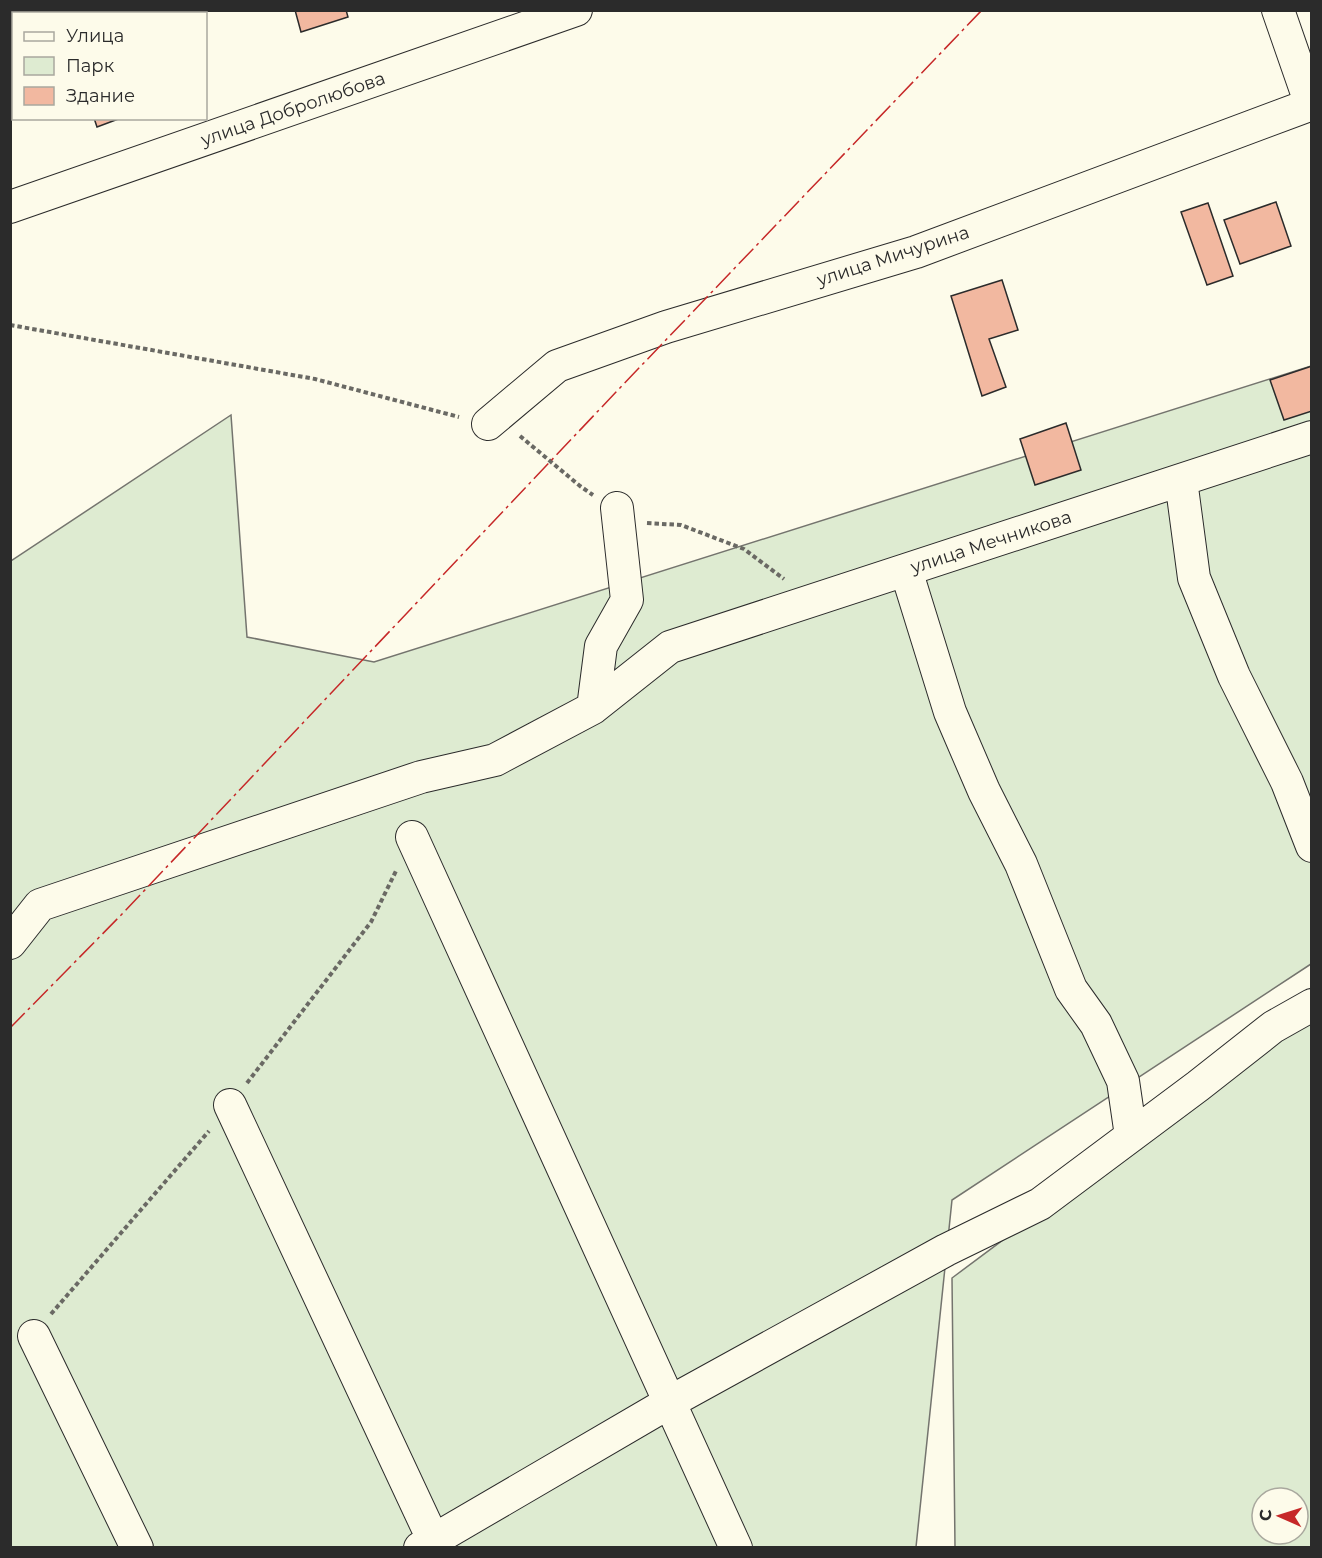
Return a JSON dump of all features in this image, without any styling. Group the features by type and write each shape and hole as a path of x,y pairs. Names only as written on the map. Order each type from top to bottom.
{"street":[{"name":"улица Добролюбова","path":"10,207 576,10"},
{"path":"1278,10 1311,104"},
{"name":"улица Мичурина","path":"488,424 557,366 666,327 916,252 1311,104"},
{"name":"улица Мечникова","path":"593,708 670,647 1311,437"},
{"path":"1181,480 1194,578 1234,676 1287,783 1311,846"},
{"path":"10,943 40,905 421,777 495,760 593,708 601,646 627,600 617,508"},
{"path":"906,570 950,712 984,791 1021,864 1071,989 1096,1024 1123,1081 1131,1136"},
{"path":"412,837 736,1548"},
{"path":"230,1105 430,1545 670,1402 946,1250 1040,1204 1198,1086 1272,1027 1311,1005"},
{"path":"34,1335 137,1548"}],"path":[{"path":"10,325 315,379 512,429 580,486 641,523 681,525 744,549 782,578 803,604"}],"green space":[{"path":"1311,366 1311,964 952,1200 916,1547 11,1548 11,561 231,415 247,637 374,662"},
{"path":"1311,1010 1311,1547 955,1547 952,1278"}],"building":[{"path":"295,10 346,10 348,17 301,32"},
{"path":"95,120 116,120 97,127"},
{"path":"1276,202 1291,246 1240,264 1224,220"},
{"path":"1208,203 1233,276 1207,285 1181,212"},
{"path":"1002,280 1018,330 989,339 1006,387 982,396 951,296"},
{"path":"1312,366 1312,411 1284,420 1270,380"},
{"path":"1066,423 1081,470 1035,485 1020,439"}],"power":[{"path":"10,1028 125,911 616,392 982,10"}]}
